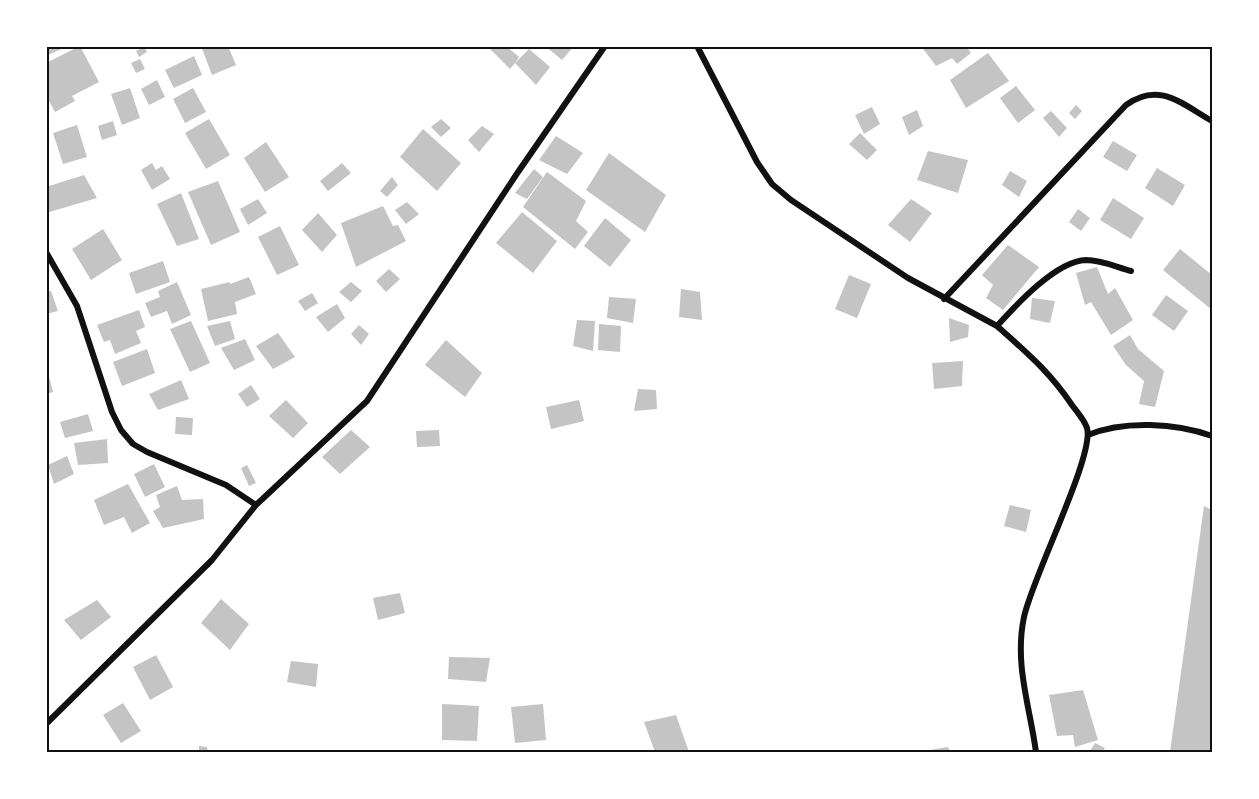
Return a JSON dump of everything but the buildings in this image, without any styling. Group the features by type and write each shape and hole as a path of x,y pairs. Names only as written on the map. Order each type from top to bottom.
{"street":[{"path":"46,724 212,560 256,505 368,401 516,175 605,46"},
{"path":"698,46 757,162 772,184 791,200 908,278 997,326 1050,373 1081,418 1088,435 1084,459 1032,584 1023,619 1021,664 1026,706 1036,753"},
{"path":"945,298 1126,105 1140,95 1154,93 1169,97 1212,121"},
{"path":"46,252 77,306 112,412 133,444 226,485 256,505"},
{"path":"997,326 1030,291 1067,266 1083,260 1099,261 1131,271"},
{"path":"1088,435 1106,429 1165,426 1212,436"}]}
